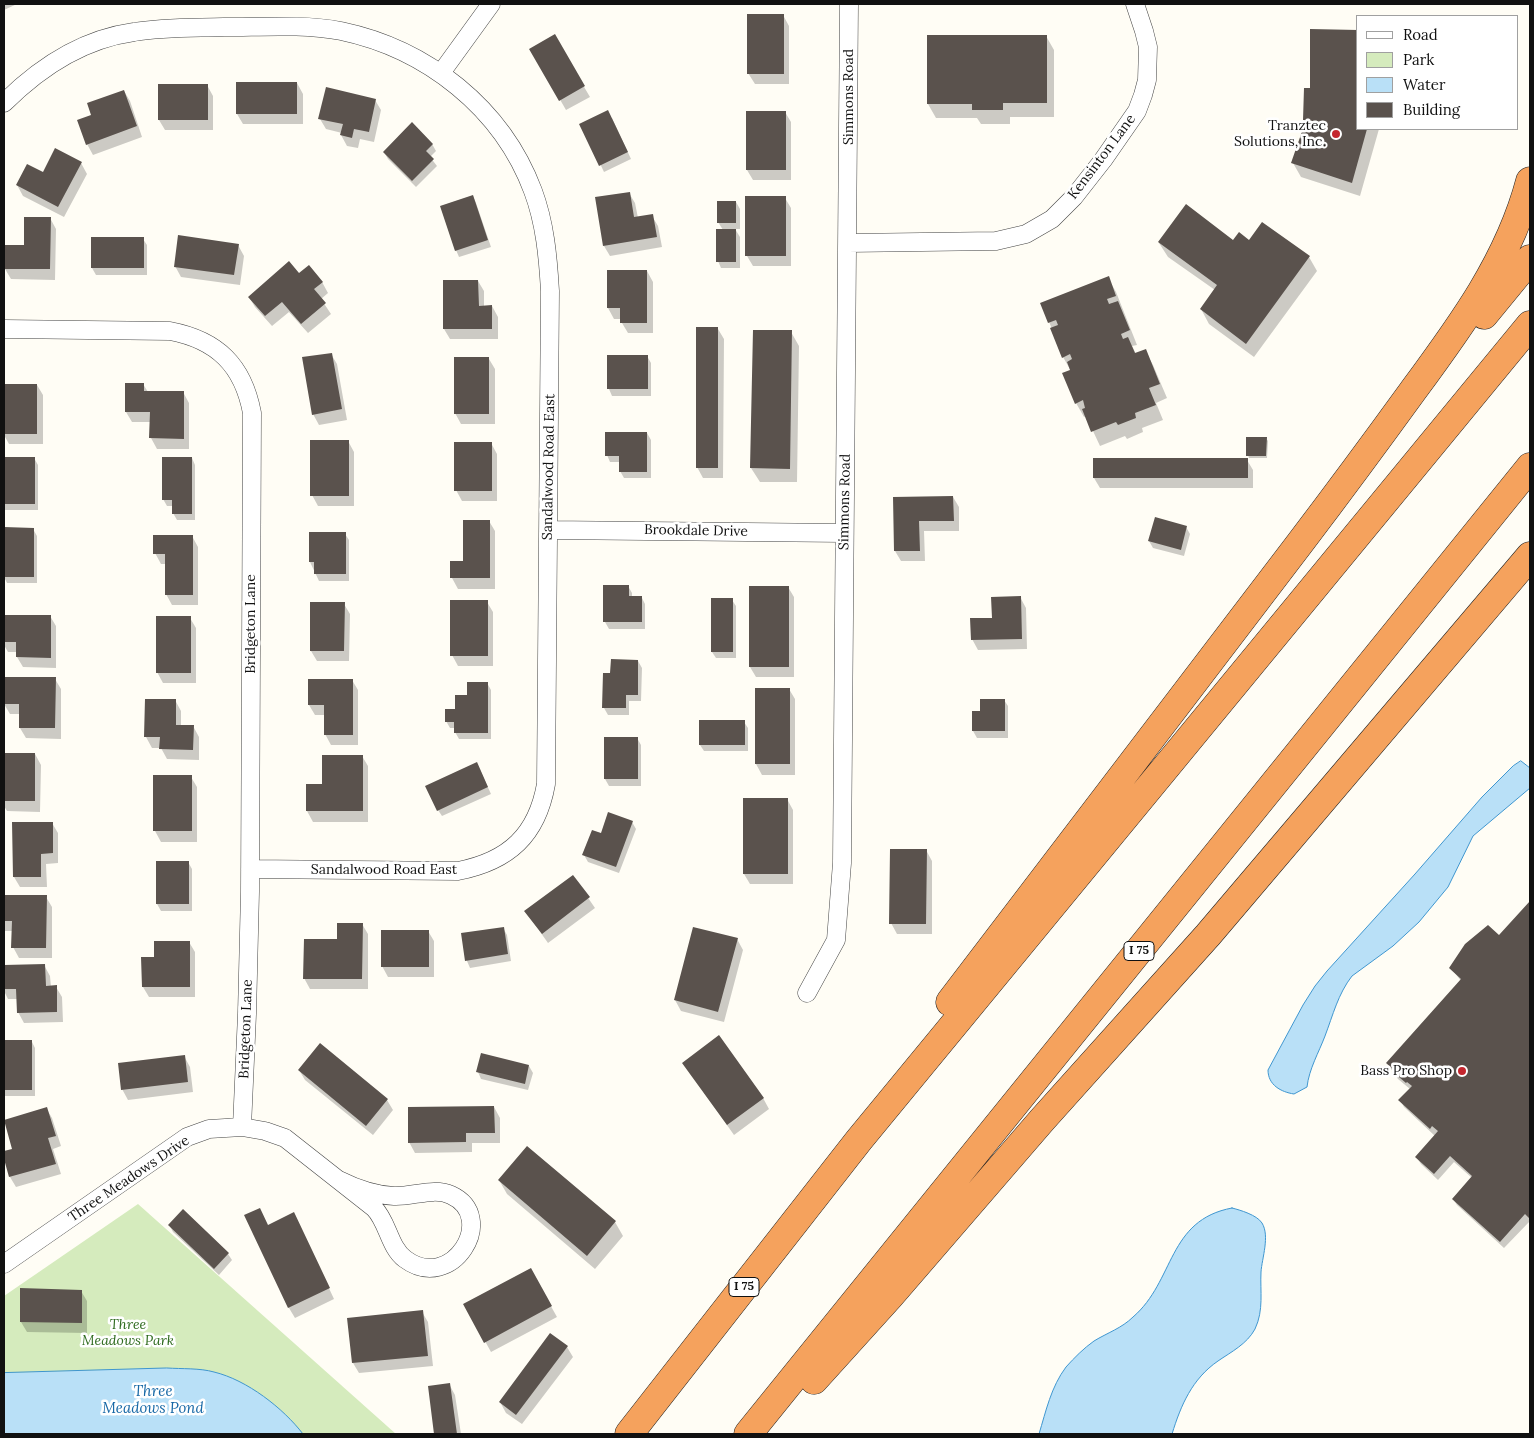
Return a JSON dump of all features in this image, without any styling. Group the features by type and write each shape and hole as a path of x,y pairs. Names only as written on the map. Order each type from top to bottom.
{"highway":[{"path":"859,1140 871,1110 887,1084 1351,476 1458,329 1489,280 1509,242 1525,201 1530,182"},
{"path":"1351,476 1530,259"},
{"name":"I 75","path":"629,1434 859,1140 1530,325"},
{"name":"I 75","path":"748,1434 1530,467"},
{"path":"753,1434 812,1382 890,1296 1042,1120 1208,935 1530,556"}],"street":[{"path":"441,73 491,4"},
{"name":"Simmons Road","path":"807,993 836,940 842,863 849,4"},
{"name":"Kensinton Lane","path":"848,243 996,242 1026,234 1052,219 1074,197 1103,160 1133,117 1143,95 1147,80 1148,47 1135,4"},
{"name":"Sandalwood Road East","path":"4,103 49,64 103,39 142,31 220,28 311,28 340,31 396,48 441,73 469,95 489,117 521,165 533,191 542,219 547,248 550,291 546,784 539,813 523,838 500,857 487,864 458,871 250,869"},
{"name":"Bridgeton Lane","path":"4,329 170,331 185,334 200,339 220,352 236,369 244,382 252,413 250,869 242,1127"},
{"name":"Brookdale Drive","path":"548,530 844,533"},
{"name":"Three Meadows Drive","path":"4,1264 187,1137 209,1129 242,1127 265,1131 285,1138 340,1180 380,1214 397,1249 403,1257 412,1263 429,1267 447,1265 460,1254 468,1241 471,1228 470,1217 467,1209 452,1196 442,1192 394,1196 363,1191 340,1180"}],"green space":[{"name":"Three Meadows Park","path":"138,1204 396,1434 4,1434 4,1296"}],"water":[{"path":"1521,761 1530,768 1530,788 1473,836 1448,887 1419,922 1393,946 1352,976 1347,983 1336,1005 1312,1067 1307,1087 1294,1094 1284,1092 1276,1087 1270,1080 1268,1070 1315,986 1482,797 1513,766"},
{"path":"1232,1208 1248,1213 1260,1220 1264,1228 1265,1241 1261,1272 1260,1315 1255,1329 1248,1339 1209,1368 1194,1384 1179,1413 1172,1434 1039,1434 1053,1391 1066,1367 1094,1341 1129,1321 1147,1302 1183,1238 1195,1225 1211,1215"},
{"name":"Three Meadows Pond","path":"167,1368 209,1371 239,1381 275,1405 303,1434 4,1434 4,1373"}],"building":[{"path":"747,14 784,14 784,74 747,74"},
{"path":"1310,29 1356,30 1356,130 1367,130 1352,183 1291,163 1306,120 1303,120 1304,88 1310,88"},
{"path":"555,34 585,86 559,101 529,49"},
{"path":"927,35 1047,35 1047,103 1003,103 1003,110 972,110 972,104 927,104"},
{"path":"236,82 297,82 297,114 236,114"},
{"path":"158,84 208,84 208,120 158,120"},
{"path":"326,87 376,99 369,132 354,129 352,138 340,135 343,124 318,119"},
{"path":"124,90 137,126 86,145 77,120 91,115 87,103"},
{"path":"608,110 628,152 599,166 579,124"},
{"path":"746,111 786,111 786,170 746,170"},
{"path":"412,122 433,144 426,151 434,159 412,181 383,152"},
{"path":"55,148 82,162 58,207 16,185 27,164 43,172"},
{"path":"630,192 634,217 653,214 657,237 603,246 595,197"},
{"path":"473,195 488,240 455,251 440,206"},
{"path":"745,196 786,196 786,256 745,256"},
{"path":"717,201 736,201 736,223 717,223"},
{"path":"1186,204 1233,240 1239,232 1249,240 1262,222 1310,256 1246,344 1200,309 1217,285 1158,242"},
{"path":"24,217 51,217 50,269 4,269 4,245 24,245"},
{"path":"716,229 736,229 736,262 716,262"},
{"path":"178,235 239,244 234,275 174,267"},
{"path":"91,237 144,237 144,268 91,268"},
{"path":"289,261 299,273 309,265 323,282 314,289 326,303 301,324 282,302 265,316 248,297"},
{"path":"607,270 647,270 647,323 620,323 620,308 607,308"},
{"path":"1109,276 1116,296 1107,299 1109,304 1118,301 1130,330 1121,334 1123,339 1128,337 1135,353 1146,349 1160,384 1149,388 1156,405 1135,413 1136,418 1118,425 1116,422 1091,432 1082,409 1085,408 1083,400 1075,404 1062,373 1070,370 1067,362 1072,359 1070,354 1062,358 1050,328 1058,325 1056,320 1048,323 1040,303"},
{"path":"443,280 478,280 479,306 492,305 492,329 443,329"},
{"path":"696,327 718,327 718,468 696,468"},
{"path":"753,330 792,330 790,469 750,468"},
{"path":"332,353 342,409 312,415 302,357"},
{"path":"607,355 648,355 648,389 607,389"},
{"path":"454,357 489,357 489,414 454,414"},
{"path":"125,383 144,383 144,391 184,391 184,439 149,438 150,412 125,412"},
{"path":"4,384 37,384 37,434 4,434"},
{"path":"605,432 647,432 647,472 619,472 619,456 605,456"},
{"path":"1246,437 1267,437 1266,456 1246,456"},
{"path":"310,440 349,440 349,496 310,496"},
{"path":"454,442 492,442 492,491 454,491"},
{"path":"4,457 35,457 35,504 4,504"},
{"path":"162,457 192,457 192,514 172,514 172,500 162,500"},
{"path":"1093,458 1248,458 1248,478 1093,478"},
{"path":"953,496 954,521 919,521 920,551 894,551 893,497"},
{"path":"1155,517 1187,526 1181,550 1148,541"},
{"path":"463,520 490,520 490,578 450,578 450,561 463,561"},
{"path":"4,527 34,528 34,577 4,577"},
{"path":"309,532 346,532 346,574 314,574 314,562 309,562"},
{"path":"153,535 193,535 193,595 165,595 165,554 153,554"},
{"path":"603,585 629,585 629,596 642,596 642,622 603,622"},
{"path":"749,586 789,586 789,667 749,667"},
{"path":"1021,596 1022,639 971,640 970,618 992,618 991,597"},
{"path":"711,598 733,598 733,652 711,652"},
{"path":"450,600 488,600 488,656 450,656"},
{"path":"310,602 345,602 344,651 310,651"},
{"path":"4,615 51,615 51,658 16,657 16,642 4,642"},
{"path":"156,616 191,616 191,673 156,673"},
{"path":"611,659 638,660 638,695 626,695 626,708 602,708 603,673 610,673"},
{"path":"4,677 56,677 55,728 19,728 19,704 4,704"},
{"path":"308,679 353,679 353,735 324,735 324,705 308,705"},
{"path":"467,682 488,682 488,733 454,733 454,722 445,722 445,709 455,709 455,695 467,695"},
{"path":"755,688 790,688 790,764 755,764"},
{"path":"145,699 176,699 176,725 194,725 193,750 159,749 160,737 144,737"},
{"path":"980,699 1005,699 1005,731 972,731 972,711 980,711"},
{"path":"699,720 745,720 745,745 699,745"},
{"path":"604,737 638,737 638,779 604,779"},
{"path":"4,753 35,753 35,801 4,801"},
{"path":"322,755 363,755 363,811 306,811 306,784 322,784"},
{"path":"477,762 488,787 437,811 425,786"},
{"path":"153,775 192,775 192,831 153,831"},
{"path":"743,798 788,798 788,874 743,874"},
{"path":"608,812 633,821 616,867 582,855 592,830 601,833"},
{"path":"12,822 53,822 53,853 41,854 41,877 13,877"},
{"path":"890,849 927,849 926,924 889,924"},
{"path":"156,861 189,861 189,904 156,904"},
{"path":"573,875 590,897 542,934 524,911"},
{"path":"4,895 47,895 46,948 11,948 12,921 4,921"},
{"name":"Bass Pro Shop","path":"1530,901 1530,1219 1525,1214 1500,1242 1452,1199 1472,1176 1450,1156 1434,1174 1415,1157 1438,1131 1432,1126 1430,1129 1398,1100 1412,1086 1393,1072 1394,1070 1386,1063 1461,979 1449,968 1465,944 1488,925 1499,935"},
{"path":"337,923 363,923 362,979 303,979 304,939 337,939"},
{"path":"504,927 508,954 465,961 461,933"},
{"path":"693,927 738,938 718,1012 674,1000"},
{"path":"381,930 429,930 429,967 381,967"},
{"path":"154,941 190,941 190,987 142,987 141,957 154,957"},
{"path":"45,964 46,986 57,985 57,1012 17,1013 16,989 4,989 4,965"},
{"path":"719,1035 764,1098 727,1125 682,1063"},
{"path":"4,1040 32,1040 32,1090 4,1090"},
{"path":"320,1043 388,1099 366,1126 298,1070"},
{"path":"481,1053 529,1065 525,1084 476,1072"},
{"path":"185,1055 188,1082 121,1090 118,1063"},
{"path":"494,1106 495,1133 466,1133 466,1142 408,1143 408,1107"},
{"path":"47,1107 56,1136 48,1138 56,1164 9,1177 4,1159 4,1151 12,1149 4,1120"},
{"path":"527,1146 616,1221 587,1256 498,1180"},
{"path":"260,1208 268,1225 294,1212 330,1288 288,1308 244,1215"},
{"path":"183,1209 229,1253 214,1269 168,1225"},
{"path":"531,1268 552,1306 484,1343 463,1304"},
{"path":"20,1288 82,1290 82,1323 20,1322"},
{"path":"423,1310 428,1356 352,1363 347,1318"},
{"path":"550,1333 568,1346 516,1415 499,1402"},
{"path":"450,1383 457,1434 434,1434 428,1386"}],"place":[{"name":"Tranztec Solutions, Inc.","path":"1336,134"},
{"name":"Bass Pro Shop","path":"1462,1071"}]}
